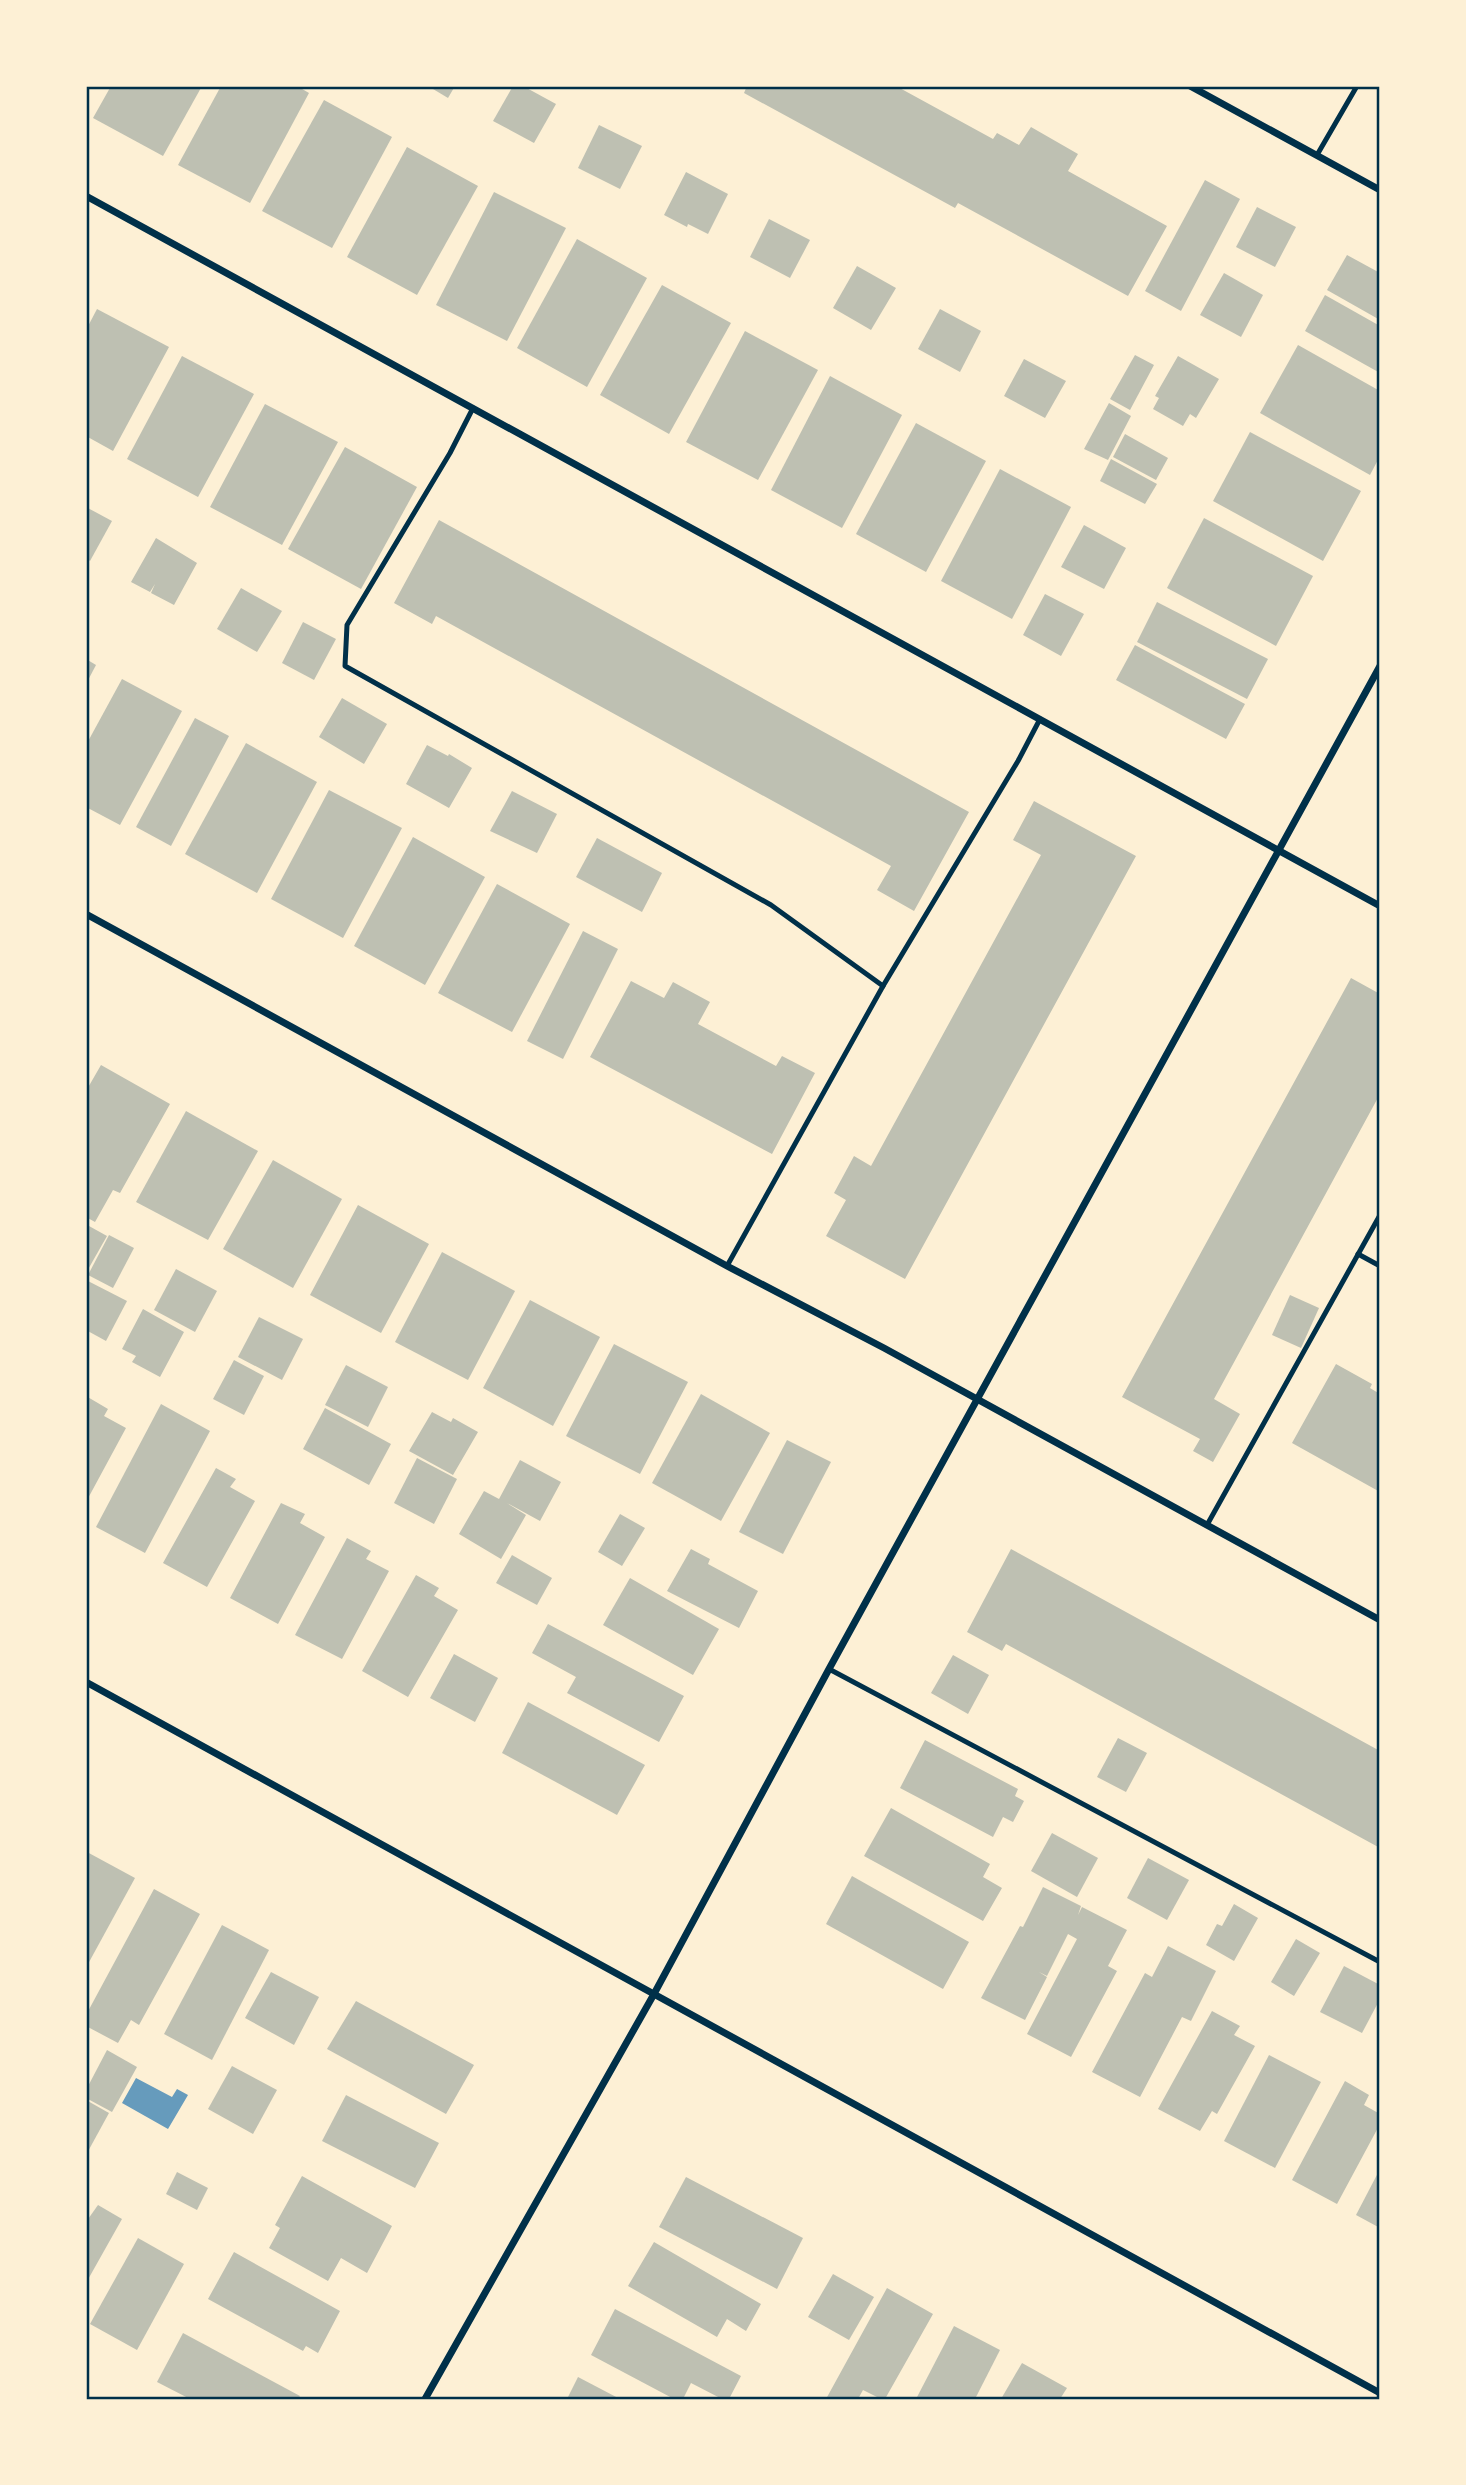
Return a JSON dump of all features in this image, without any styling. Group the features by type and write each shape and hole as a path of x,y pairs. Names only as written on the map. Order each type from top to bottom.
{"street":[{"path":"1190,86 1380,190"},
{"path":"86,196 1380,906"},
{"path":"425,2399 654,1994 1380,666"},
{"path":"86,914 727,1266 1380,1619"},
{"path":"86,1682 1380,2393"}],"lane":[{"path":"1317,155 1357,86"},
{"path":"473,408 450,453 348,625 345,666 771,905 883,986"},
{"path":"727,1266 883,986 1018,761 1040,719"},
{"path":"1207,1525 1380,1215"},
{"path":"1358,1254 1380,1266"},
{"path":"829,1670 1380,1962"}],"water":[{"path":"136,2078 172,2097 177,2089 188,2095 168,2129 122,2103"}],"building":[{"path":"111,86 202,86 163,156 93,118"},
{"path":"221,86 297,86 309,93 250,203 178,165"},
{"path":"428,86 455,86 448,98"},
{"path":"513,86 523,86 556,104 534,143 493,121"},
{"path":"747,86 896,86 993,139 997,133 1019,145 1031,127 1078,154 1068,171 1167,226 1128,296 958,203 955,208 744,93"},
{"path":"324,100 392,137 332,248 262,211"},
{"path":"599,125 642,146 620,189 578,168"},
{"path":"407,147 478,186 417,295 347,257"},
{"path":"686,172 728,194 708,234 664,215"},
{"path":"1205,180 1240,199 1181,311 1145,291"},
{"path":"494,192 566,228 507,341 436,305"},
{"path":"1257,207 1296,227 1275,267 1236,247"},
{"path":"769,219 810,240 790,278 750,257"},
{"path":"577,239 647,278 587,387 517,348"},
{"path":"1347,255 1380,273 1380,320 1327,290"},
{"path":"857,266 896,288 871,330 833,308"},
{"path":"1224,273 1263,295 1241,337 1200,315"},
{"path":"662,285 731,323 669,434 600,395"},
{"path":"1325,295 1380,326 1380,373 1305,331"},
{"path":"97,309 169,347 113,451 86,436 86,330"},
{"path":"940,309 981,331 960,372 918,349"},
{"path":"745,331 818,370 758,480 686,442"},
{"path":"1298,345 1380,391 1380,456 1370,475 1260,413"},
{"path":"1135,355 1154,365 1130,410 1110,399"},
{"path":"182,356 254,394 198,497 127,459"},
{"path":"1178,356 1219,379 1196,418 1190,414 1183,426 1153,409 1159,398 1155,396"},
{"path":"1024,359 1066,381 1045,418 1004,396"},
{"path":"830,376 902,415 842,528 771,490"},
{"path":"1109,403 1131,416 1108,460 1084,449"},
{"path":"265,404 338,442 282,545 210,507"},
{"path":"916,423 986,461 926,572 856,534"},
{"path":"1250,432 1361,491 1323,561 1213,501"},
{"path":"1125,434 1168,458 1156,480 1113,457"},
{"path":"345,447 417,487 361,589 288,549"},
{"path":"1111,459 1157,484 1145,504 1100,481"},
{"path":"1000,469 1071,507 1012,619 941,581"},
{"path":"86,507 112,521 90,561 86,558"},
{"path":"1204,518 1313,576 1276,646 1167,588"},
{"path":"439,520 969,812 914,911 877,890 891,866 436,616 432,624 394,603"},
{"path":"1084,525 1126,548 1104,589 1061,567"},
{"path":"156,538 197,563 174,605 151,593 155,584 150,592 131,582"},
{"path":"241,588 282,611 257,652 217,629"},
{"path":"1045,594 1084,614 1061,656 1023,635"},
{"path":"1157,602 1268,659 1247,699 1137,642"},
{"path":"303,622 336,639 314,680 282,663"},
{"path":"1135,645 1245,704 1226,739 1116,680"},
{"path":"86,659 96,665 86,684"},
{"path":"122,679 182,711 120,825 86,807 86,745"},
{"path":"342,698 387,724 364,764 319,737"},
{"path":"195,718 229,736 171,846 136,827"},
{"path":"246,743 317,782 257,893 185,854"},
{"path":"427,745 472,768 449,808 406,784"},
{"path":"329,790 402,828 343,938 271,899"},
{"path":"512,791 557,814 537,853 490,831"},
{"path":"1034,801 1136,856 905,1279 826,1236 846,1200 834,1193 854,1156 871,1166 1041,855 1013,840"},
{"path":"413,837 485,877 425,985 354,946"},
{"path":"597,838 662,873 642,912 576,877"},
{"path":"497,884 570,924 512,1032 438,993"},
{"path":"583,931 618,949 563,1059 527,1041"},
{"path":"1351,978 1380,994 1380,1094 1214,1399 1240,1414 1213,1462 1193,1451 1200,1439 1122,1397"},
{"path":"631,981 664,998 673,982 710,1002 698,1024 776,1066 782,1056 815,1073 772,1154 590,1057"},
{"path":"101,1065 170,1104 120,1193 113,1190 95,1222 86,1217 86,1091"},
{"path":"186,1111 258,1151 208,1240 136,1202"},
{"path":"273,1160 342,1199 293,1288 223,1249"},
{"path":"358,1205 429,1244 381,1333 310,1295"},
{"path":"89,1226 107,1236 86,1273 86,1231"},
{"path":"109,1235 134,1248 113,1288 88,1275"},
{"path":"442,1252 515,1291 468,1380 395,1342"},
{"path":"176,1269 217,1291 195,1332 154,1310"},
{"path":"86,1280 127,1301 106,1341 86,1330"},
{"path":"1290,1295 1319,1308 1301,1348 1272,1335"},
{"path":"530,1300 600,1337 553,1426 483,1388"},
{"path":"143,1309 184,1332 160,1377 132,1362 136,1356 122,1349"},
{"path":"259,1317 303,1339 282,1380 238,1357"},
{"path":"614,1344 688,1382 640,1474 566,1436"},
{"path":"234,1360 264,1376 244,1415 213,1399"},
{"path":"1336,1364 1372,1384 1370,1388 1380,1394 1380,1492 1292,1443"},
{"path":"346,1365 388,1387 368,1427 325,1405"},
{"path":"701,1394 770,1433 721,1521 652,1483"},
{"path":"86,1396 108,1409 104,1416 126,1428 86,1502"},
{"path":"161,1404 210,1431 145,1553 96,1527"},
{"path":"325,1408 391,1444 369,1485 303,1449"},
{"path":"432,1412 451,1422 453,1418 478,1432 453,1475 409,1451"},
{"path":"787,1440 831,1462 783,1554 739,1532"},
{"path":"417,1458 457,1479 434,1524 394,1503"},
{"path":"520,1460 561,1482 540,1521 507,1503 526,1515 501,1559 459,1534 484,1491 499,1499"},
{"path":"216,1468 236,1479 230,1487 255,1501 207,1587 163,1563"},
{"path":"281,1503 305,1514 300,1523 325,1537 278,1624 230,1598"},
{"path":"620,1514 645,1528 622,1566 598,1552"},
{"path":"347,1538 371,1551 366,1559 389,1571 342,1659 295,1635"},
{"path":"691,1549 710,1559 708,1564 758,1591 739,1628 667,1591"},
{"path":"1011,1549 1380,1751 1380,1848 1006,1644 1002,1651 967,1632"},
{"path":"512,1555 552,1578 537,1605 496,1583"},
{"path":"416,1575 439,1588 434,1596 458,1610 408,1697 362,1671"},
{"path":"630,1578 719,1629 693,1675 603,1625"},
{"path":"548,1624 684,1696 659,1742 567,1693 576,1677 532,1653"},
{"path":"454,1654 498,1678 475,1722 430,1698"},
{"path":"953,1655 989,1675 968,1714 931,1693"},
{"path":"528,1702 645,1765 617,1815 502,1753"},
{"path":"1118,1738 1147,1753 1126,1792 1097,1777"},
{"path":"925,1740 1018,1789 1015,1796 1024,1801 1013,1822 1003,1817 993,1837 900,1788"},
{"path":"891,1808 990,1864 983,1877 1002,1888 983,1921 864,1856"},
{"path":"1052,1833 1098,1858 1077,1897 1031,1871"},
{"path":"87,1852 135,1878 88,1964 86,1962"},
{"path":"1148,1858 1189,1880 1167,1920 1127,1898"},
{"path":"852,1876 969,1942 943,1989 826,1924"},
{"path":"1043,1887 1081,1906 1078,1915 1082,1907 1127,1930 1108,1966 1117,1971 1071,2057 1027,2034 1077,1939 1068,1934 1047,1976 1039,1972 1047,1977 1025,2020 981,1998"},
{"path":"154,1889 200,1914 139,2025 131,2020 118,2043 86,2026 86,2015"},
{"path":"1234,1904 1258,1918 1234,1961 1206,1945 1217,1924 1222,1926"},
{"path":"222,1925 269,1950 212,2060 164,2034"},
{"path":"1296,1939 1320,1953 1294,1996 1271,1982"},
{"path":"1168,1946 1216,1971 1191,2021 1182,2017 1140,2097 1092,2072 1145,1973 1152,1977"},
{"path":"1344,1966 1380,1985 1380,1999 1362,2033 1320,2012"},
{"path":"271,1972 319,1997 294,2045 245,2018"},
{"path":"356,2001 474,2065 446,2114 327,2049"},
{"path":"1212,2011 1240,2026 1234,2035 1255,2046 1217,2114 1212,2111 1200,2131 1158,2109"},
{"path":"107,2050 137,2067 112,2112 86,2098 86,2090"},
{"path":"1269,2055 1321,2082 1275,2168 1224,2141"},
{"path":"232,2066 277,2090 253,2134 208,2109"},
{"path":"1345,2081 1369,2095 1364,2105 1380,2114 1380,2124 1337,2204 1292,2180"},
{"path":"346,2095 439,2143 415,2188 322,2141"},
{"path":"86,2100 109,2113 86,2155"},
{"path":"1380,2169 1380,2228 1356,2215"},
{"path":"177,2172 208,2188 197,2210 166,2194"},
{"path":"302,2176 392,2226 367,2273 341,2258 328,2281 269,2248 280,2228 275,2225"},
{"path":"686,2177 803,2238 777,2289 659,2227"},
{"path":"98,2205 122,2219 86,2283 86,2222"},
{"path":"138,2238 184,2264 137,2350 90,2324"},
{"path":"654,2242 761,2304 746,2331 727,2319 717,2337 628,2286"},
{"path":"234,2252 340,2311 318,2353 306,2346 303,2351 208,2299"},
{"path":"833,2274 874,2297 849,2340 808,2317"},
{"path":"887,2288 933,2314 885,2399 863,2390 858,2399 826,2399"},
{"path":"615,2309 741,2376 729,2399 722,2399 691,2383 683,2399 674,2399 591,2355"},
{"path":"954,2326 1000,2350 975,2399 916,2399"},
{"path":"183,2333 300,2396 298,2399 190,2399 157,2382"},
{"path":"1022,2363 1067,2388 1060,2399 1001,2399"},
{"path":"578,2377 620,2399 567,2399"}]}
